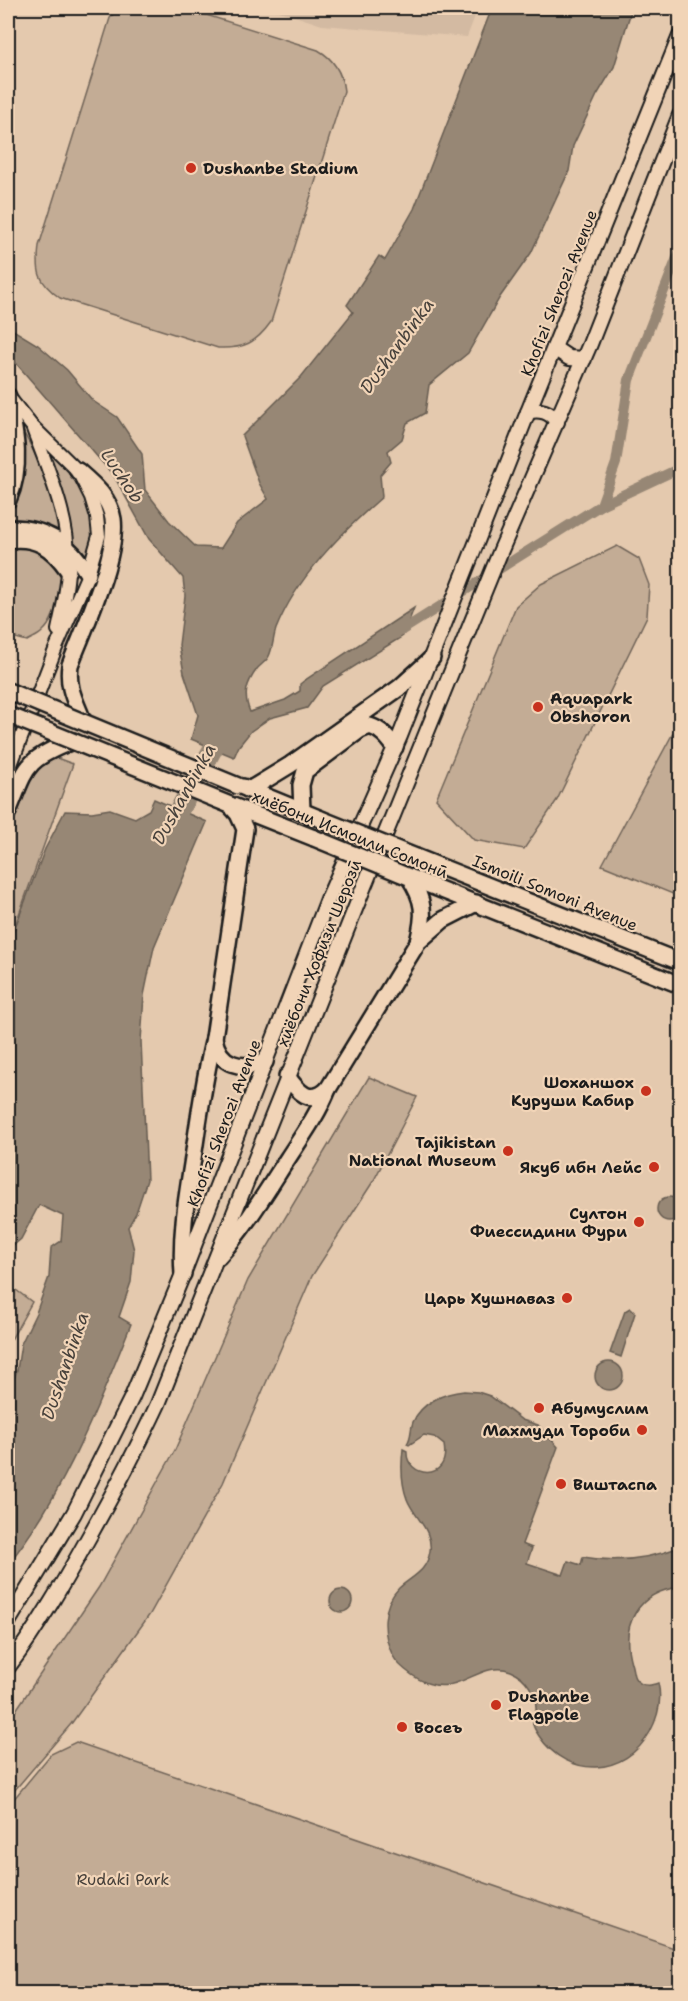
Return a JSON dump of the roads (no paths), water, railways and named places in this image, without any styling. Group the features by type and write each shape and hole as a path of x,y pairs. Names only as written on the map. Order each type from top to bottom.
{"highway":[{"path":"8,396 17,449 16,474 8,500"},
{"path":"78,471 95,485 108,502 113,519 110,558 70,665 68,680 70,692 83,721"},
{"path":"8,528 39,531 67,547 82,563 87,574"},
{"path":"8,540 20,538 40,543 54,552 68,570"},
{"path":"244,788 290,765 399,688 432,658"},
{"name":"хиёбони Исмоили Сомонӣ","path":"8,690 416,857"},
{"name":"хиёбони Исмоили Сомонӣ","path":"8,714 681,985"},
{"path":"302,811 301,785 305,771 360,730 370,726 378,729 395,747"},
{"path":"8,813 24,772 35,758 73,741"},
{"path":"183,1274 183,1232 245,829 230,805"},
{"path":"245,829 254,823 270,821"},
{"name":"Ismoili Somoni Avenue","path":"416,857 681,962"},
{"path":"409,877 422,903 423,917 418,942"},
{"path":"218,1257 256,1209 317,1113 328,1089 418,942 443,920 476,903"},
{"path":"214,1038 219,1054 236,1065 250,1066 265,1062"},
{"path":"287,1076 299,1091 309,1096 318,1096 328,1089"}],"main road":[{"name":"Khofizi Sherozi Avenue","path":"8,1622 61,1535 127,1410 183,1274 328,899 432,658 528,412 681,36"},
{"path":"528,412 537,410 547,413 557,422 681,115"},
{"path":"554,348 569,358 584,359"},
{"name":"хиёбони Ҳофизи Шерозӣ","path":"186,1337 287,1076 501,550 557,422"},
{"path":"8,1667 67,1576 126,1470 158,1404 186,1337 161,1326"}],"street":[{"path":"8,396 31,425 78,471 91,497 97,517 99,536 87,574 8,772"},
{"path":"31,425 61,508 67,547 68,570 55,650"}],"water":[{"name":"Luchob","path":"492,8 632,8 614,67 597,95 573,146 569,171 531,253 500,297 468,353 429,385 425,413 407,423 402,439 388,451 391,462 380,475 382,497 321,557 296,592 276,629 267,660 257,669 248,685 246,695 250,712 285,700 300,691 300,684 305,680 414,608 403,636 323,686 307,708 270,718 251,731 239,746 234,757 191,739 198,715 184,673 179,645 185,596 183,578 149,539 114,476 8,354 8,324 13,330 38,345 67,370 93,401 117,417 142,454 145,490 169,521 196,547 221,548 237,523 268,499 259,483 242,436 301,377 353,312 347,305 379,256 385,260 414,209"},
{"path":"154,799 207,822 154,947 144,995 141,1041 147,1180 136,1213 128,1227 134,1250 131,1282 119,1317 131,1324 92,1418 63,1479 28,1537 8,1564 8,1395 17,1370 21,1344 36,1313 49,1277 51,1248 61,1241 63,1216 39,1205 21,1239 8,1250 8,955 11,938 45,849 65,811 92,812 110,809 135,818 149,810"},
{"path":"669,1197 678,1200 681,1209 678,1218 669,1221 660,1218 657,1209 660,1200"},
{"path":"630,1308 635,1313 621,1357 610,1353 625,1311"},
{"path":"609,1362 619,1366 623,1376 619,1386 609,1390 599,1386 595,1376 599,1366"},
{"path":"464,1391 490,1396 522,1420 538,1425 558,1447 522,1544 532,1548 527,1563 563,1575 568,1561 581,1565 583,1557 608,1560 632,1559 680,1547 680,1587 665,1590 643,1603 636,1612 628,1635 628,1649 634,1675 644,1685 658,1683 659,1708 650,1732 639,1747 626,1758 612,1764 596,1767 580,1765 565,1760 551,1750 533,1725 536,1705 532,1692 521,1677 511,1671 487,1670 453,1684 441,1686 427,1683 401,1667 389,1648 385,1620 389,1603 399,1588 426,1564 430,1551 426,1530 410,1506 405,1493 402,1474 403,1449 407,1451 408,1460 413,1467 420,1471 435,1471 441,1466 444,1445 434,1437 424,1435 409,1445 407,1444 412,1425 422,1409 434,1400 441,1396"},
{"path":"341,1590 349,1593 352,1601 349,1609 341,1612 333,1609 330,1601 333,1593"}],"waterway":[{"path":"601,505 616,463 629,380 680,250"},
{"path":"396,634 601,505 680,468"},
{"name":"Dushanbinka","path":"167,832 216,743 216,724"}],"place":[{"name":"Dushanbe Stadium","path":"191,168"},
{"name":"Aquapark Obshoron","path":"538,707"},
{"name":"Шоханшох Куруши Кабир","path":"646,1091"},
{"name":"Tajikistan National Museum","path":"508,1151"},
{"name":"Якуб ибн Лейс","path":"654,1167"},
{"name":"Султон Фиессидини Фури","path":"639,1222"},
{"name":"Царь Хушнаваз","path":"567,1298"},
{"name":"Абумуслим","path":"539,1408"},
{"name":"Махмуди Тороби","path":"642,1430"},
{"name":"Виштаспа","path":"561,1484"},
{"name":"Dushanbe Flagpole","path":"496,1705"},
{"name":"Восеъ","path":"402,1727"}],"park label":[{"name":"Rudaki Park","path":"123,1879"}]}
